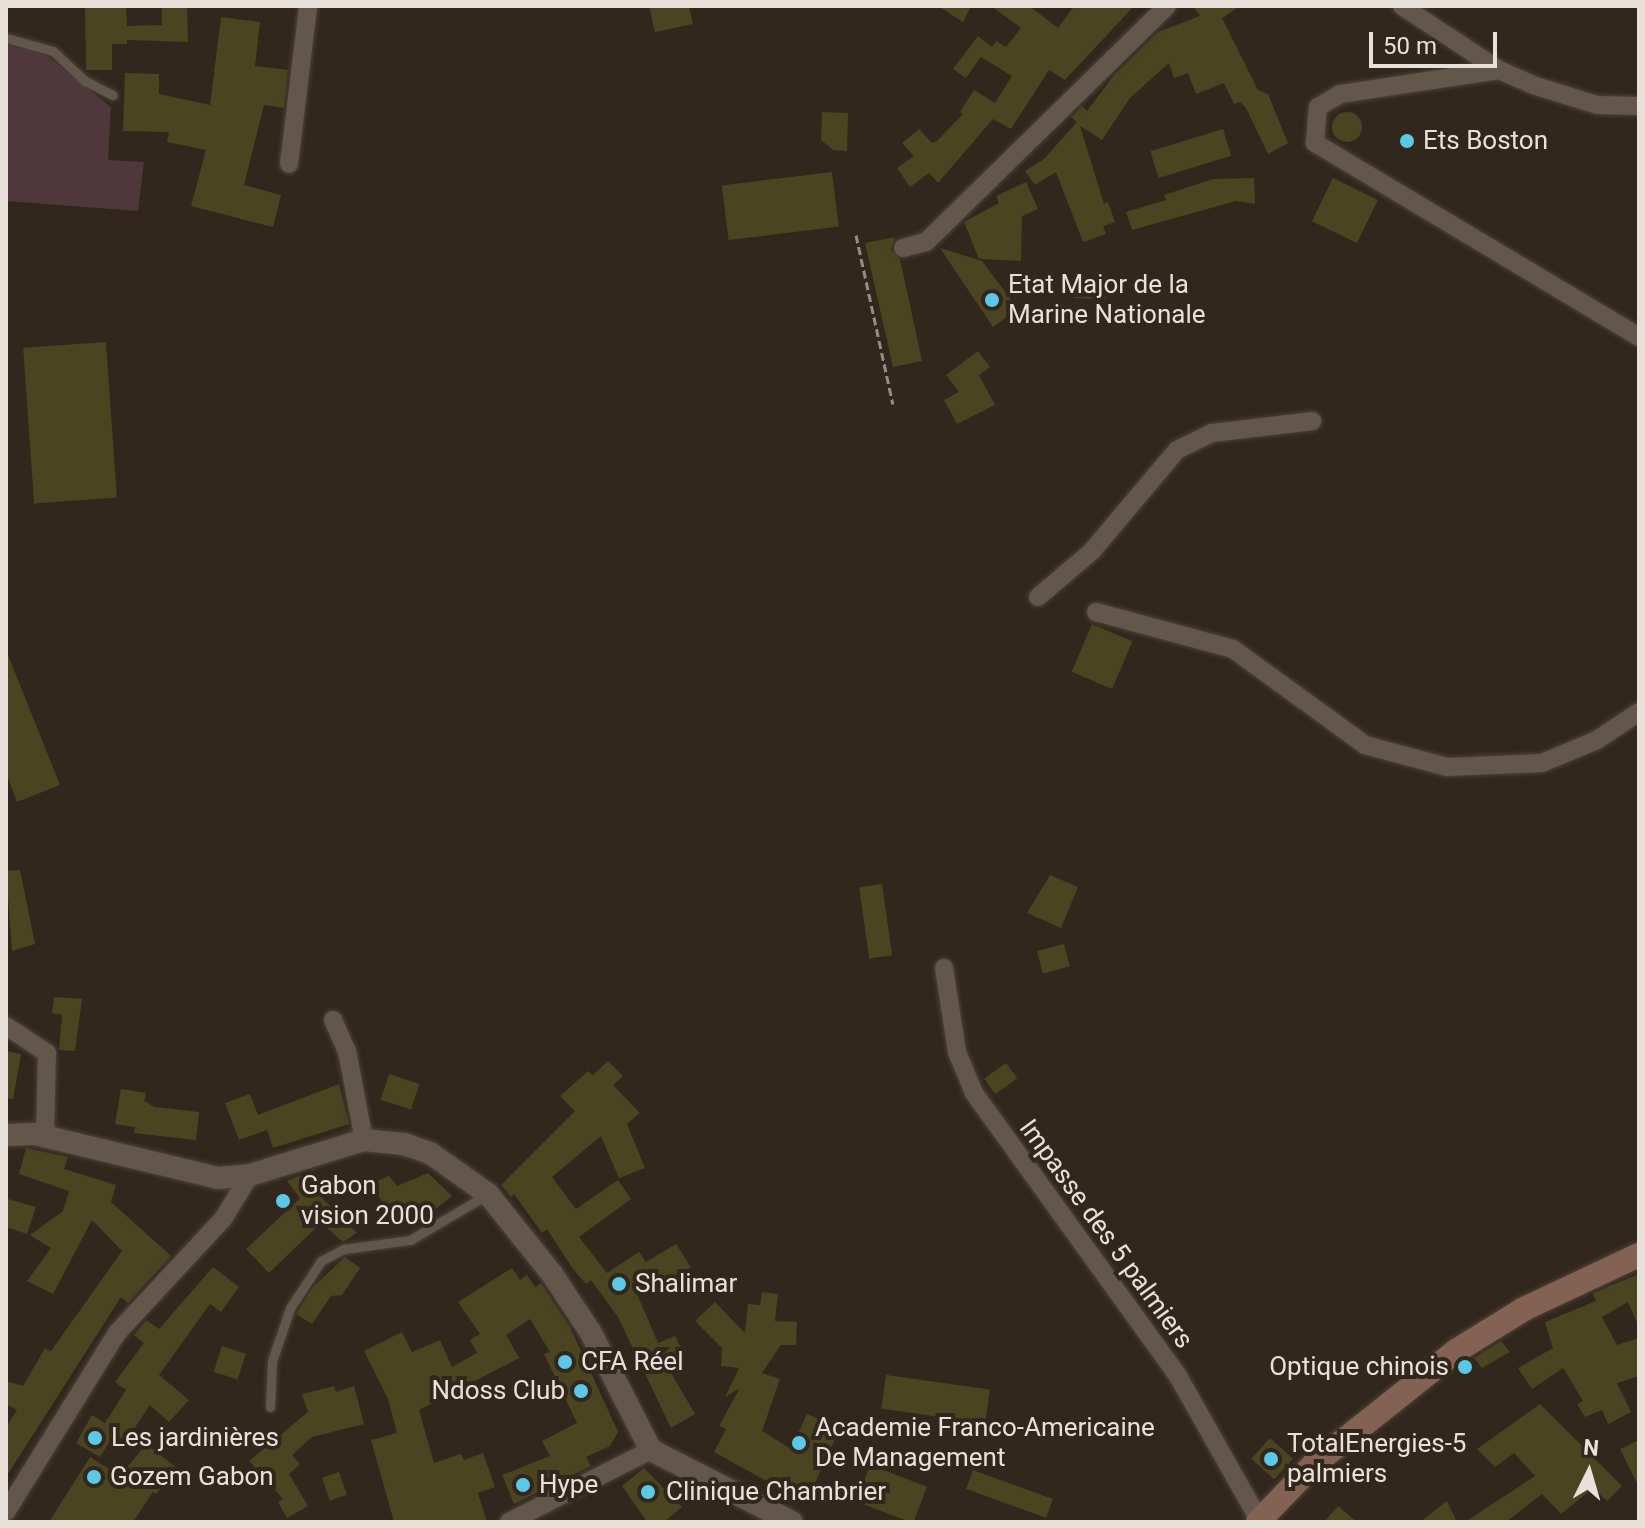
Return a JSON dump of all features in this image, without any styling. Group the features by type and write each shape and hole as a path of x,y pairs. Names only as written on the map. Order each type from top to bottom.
{"main road":[{"path":"1258,1521 1314,1464 1466,1344 1524,1309 1639,1255"}],"street":[{"path":"289,164 308,6"},
{"path":"903,248 926,242 1167,6"},
{"path":"1402,6 1499,70 1597,105 1639,106"},
{"path":"1499,70 1340,94 1318,107 1313,126 1315,143 1639,337"},
{"path":"1038,597 1092,551 1177,450 1212,433 1312,421"},
{"path":"1096,612 1233,649 1365,745 1447,767 1542,763 1597,740 1639,712"},
{"name":"Impasse des 5 palmiers","path":"944,968 957,1052 974,1093 1178,1376 1258,1521"},
{"path":"333,1020 347,1051 364,1140"},
{"path":"6,1026 47,1053 45,1136"},
{"path":"6,1135 45,1136 200,1175 250,1175 364,1140 417,1148 488,1194 583,1318 651,1450 792,1522"},
{"path":"6,1512 117,1333 223,1219 250,1175"},
{"path":"509,1522 651,1450"}],"lane":[{"path":"6,38 53,51 85,81 113,95"},
{"path":"270,1407 269,1374 290,1308 321,1261 344,1249 410,1240 488,1194"}],"path":[{"path":"856,235 893,404"}],"shaded area":[{"path":"6,44 46,55 111,107 108,160 144,162 138,211 6,201"}],"building":[{"path":"85,6 126,6 127,26 162,25 162,6 187,6 188,42 127,40 127,44 112,44 112,70 86,70"},
{"path":"649,6 689,6 693,24 655,32"},
{"path":"938,6 971,6 963,22"},
{"path":"991,6 1029,6 1058,28 1074,6 1134,6 1065,80 1049,70 1011,129 993,119 938,183 929,173 910,187 897,168 914,156 902,143 919,129 932,143 937,141 963,114 960,112 974,90 995,103 1012,76 981,57 966,78 953,69 978,36 992,47 996,41 1006,47 1021,28"},
{"path":"1193,6 1240,6 1222,18 1258,90 1268,94 1288,143 1268,154 1246,108 1240,102 1234,104 1224,83 1196,94 1188,73 1174,78 1169,63 1130,98 1102,140 1080,126 1104,204 1108,202 1115,222 1103,226 1106,234 1083,242 1056,172 1035,185 1025,171 1044,159 1077,122 1071,117 1082,106 1087,111 1114,75 1158,32 1200,16"},
{"path":"221,17 260,22 255,66 288,70 284,108 264,105 244,185 281,195 273,227 191,206 206,150 167,142 169,132 123,131 125,73 159,74 159,94 210,105"},
{"path":"822,112 848,113 847,151 833,150 821,140"},
{"path":"1347,112 1357,117 1362,127 1357,137 1347,142 1337,137 1332,127 1337,117"},
{"path":"1223,129 1231,156 1159,178 1150,151"},
{"path":"832,172 839,227 729,240 722,186"},
{"path":"1254,178 1255,204 1236,201 1132,230 1126,212 1166,200 1164,195 1213,179"},
{"path":"1333,178 1378,200 1357,243 1312,221"},
{"path":"1026,182 1038,209 1022,216 1021,261 979,259 964,222 999,203 996,196"},
{"path":"895,237 891,250 900,259 922,361 893,367 865,243"},
{"path":"940,248 982,261 1018,309 993,327"},
{"path":"1074,282 1106,283 1105,299 1073,298"},
{"path":"106,342 117,498 34,503 23,348"},
{"path":"978,351 990,367 979,375 995,405 957,424 944,400 959,392 946,375"},
{"path":"1092,624 1133,641 1112,689 1072,672"},
{"path":"6,650 60,785 17,802 6,773"},
{"path":"20,870 35,944 12,951 6,871"},
{"path":"1050,875 1078,887 1061,928 1027,913"},
{"path":"882,884 892,955 869,959 859,887"},
{"path":"1064,944 1070,966 1043,973 1037,951"},
{"path":"54,997 82,999 75,1051 59,1050 62,1015 52,1013"},
{"path":"6,1051 21,1054 13,1099 6,1098"},
{"path":"608,1061 623,1076 613,1085 640,1113 627,1124 645,1168 619,1178 601,1136 552,1177 576,1209 618,1180 631,1199 579,1237 607,1273 639,1252 646,1262 676,1244 691,1267 666,1282 662,1277 652,1283 648,1279 651,1285 637,1294 658,1343 675,1336 686,1358 667,1366 695,1414 671,1428 618,1317 591,1280 586,1284 573,1269 547,1229 542,1233 514,1194 511,1197 501,1185 575,1111 560,1096 588,1071 593,1075"},
{"path":"1006,1063 1017,1078 995,1094 984,1079"},
{"path":"389,1074 419,1084 411,1110 381,1100"},
{"path":"339,1084 349,1124 273,1148 267,1130 239,1140 225,1103 250,1094 258,1115"},
{"path":"121,1089 146,1093 144,1101 155,1107 199,1112 196,1140 134,1133 135,1127 115,1124"},
{"path":"26,1148 68,1157 64,1169 116,1185 111,1202 171,1256 128,1303 121,1297 6,1477 6,1427 17,1410 6,1404 6,1381 23,1386 45,1348 51,1351 122,1251 92,1220 53,1294 27,1281 51,1248 30,1235 63,1211 69,1191 19,1174"},
{"path":"313,1170 324,1185 316,1192 357,1233 343,1242 321,1223 269,1273 246,1249 300,1198 287,1181"},
{"path":"428,1173 452,1196 434,1210 398,1224 370,1184 389,1176 397,1186"},
{"path":"8,1199 36,1207 27,1234 6,1227"},
{"path":"345,1257 360,1268 342,1295 331,1296 312,1324 296,1314 313,1287"},
{"path":"213,1267 239,1287 221,1312 210,1304 159,1375 189,1400 169,1422 150,1405 126,1441 114,1434 100,1457 76,1443 92,1415 105,1423 126,1390 115,1382 144,1343 134,1335 146,1320 159,1329"},
{"path":"512,1268 520,1280 527,1275 535,1287 541,1283 570,1327 618,1432 610,1446 586,1457 591,1466 514,1504 502,1475 550,1456 542,1441 577,1423 544,1354 550,1352 530,1319 506,1335 519,1358 419,1410 434,1463 461,1454 464,1460 483,1453 495,1487 478,1493 487,1522 394,1522 371,1440 397,1433 388,1399 364,1351 402,1332 412,1352 440,1340 452,1367 477,1353 470,1340 480,1334 458,1302"},
{"path":"1639,1274 1639,1327 1628,1302 1602,1317 1617,1345 1639,1338 1639,1376 1617,1383 1631,1412 1608,1424 1602,1410 1585,1417 1577,1404 1583,1401 1563,1368 1532,1389 1518,1368 1553,1348 1545,1322 1596,1301 1593,1293"},
{"path":"762,1292 778,1294 775,1321 797,1322 796,1345 781,1345 762,1373 780,1379 762,1431 791,1449 807,1414 840,1428 806,1503 714,1452 726,1429 719,1426 740,1388 725,1397 739,1368 721,1366 722,1348 695,1321 715,1302 745,1333 748,1304 760,1305"},
{"path":"1501,1341 1510,1352 1482,1368 1474,1358"},
{"path":"222,1346 246,1354 237,1379 214,1372"},
{"path":"886,1375 990,1390 985,1423 881,1409"},
{"path":"334,1386 336,1392 354,1386 364,1424 312,1437 292,1455 300,1464 289,1474 308,1506 287,1518 278,1502 283,1499 249,1461 308,1412 302,1394"},
{"path":"1540,1404 1622,1486 1607,1501 1593,1488 1561,1514 1542,1494 1506,1522 1465,1522 1535,1476 1514,1453 1495,1467 1477,1449"},
{"path":"1270,1438 1293,1459 1274,1480 1251,1459"},
{"path":"1639,1440 1639,1487 1620,1449"},
{"path":"146,1444 177,1468 156,1494 153,1492 133,1522 49,1522 90,1457 120,1476"},
{"path":"870,1465 927,1487 913,1522 856,1501"},
{"name":"Clinique Chambrier","path":"644,1468 682,1507 664,1522 647,1522 622,1486"},
{"path":"973,1470 1053,1499 1046,1518 966,1489"},
{"path":"339,1472 347,1495 330,1501 322,1478"},
{"path":"1447,1501 1457,1522 1420,1522"},
{"path":"1338,1506 1357,1522 1324,1522"}],"place":[{"name":"Ets Boston","path":"1407,141"},
{"name":"Etat Major de la Marine Nationale","path":"992,300"},
{"name":"Gabon vision 2000","path":"283,1201"},
{"name":"Shalimar","path":"619,1284"},
{"name":"CFA Réel","path":"565,1362"},
{"name":"Optique chinois","path":"1465,1367"},
{"name":"Ndoss Club","path":"581,1391"},
{"name":"Les jardinières","path":"95,1438"},
{"name":"Academie Franco-Americaine De Management","path":"799,1443"},
{"name":"TotalEnergies-5 palmiers","path":"1271,1459"},
{"name":"Gozem Gabon","path":"94,1477"},
{"name":"Hype","path":"523,1485"},
{"name":"Clinique Chambrier","path":"648,1492"}]}
